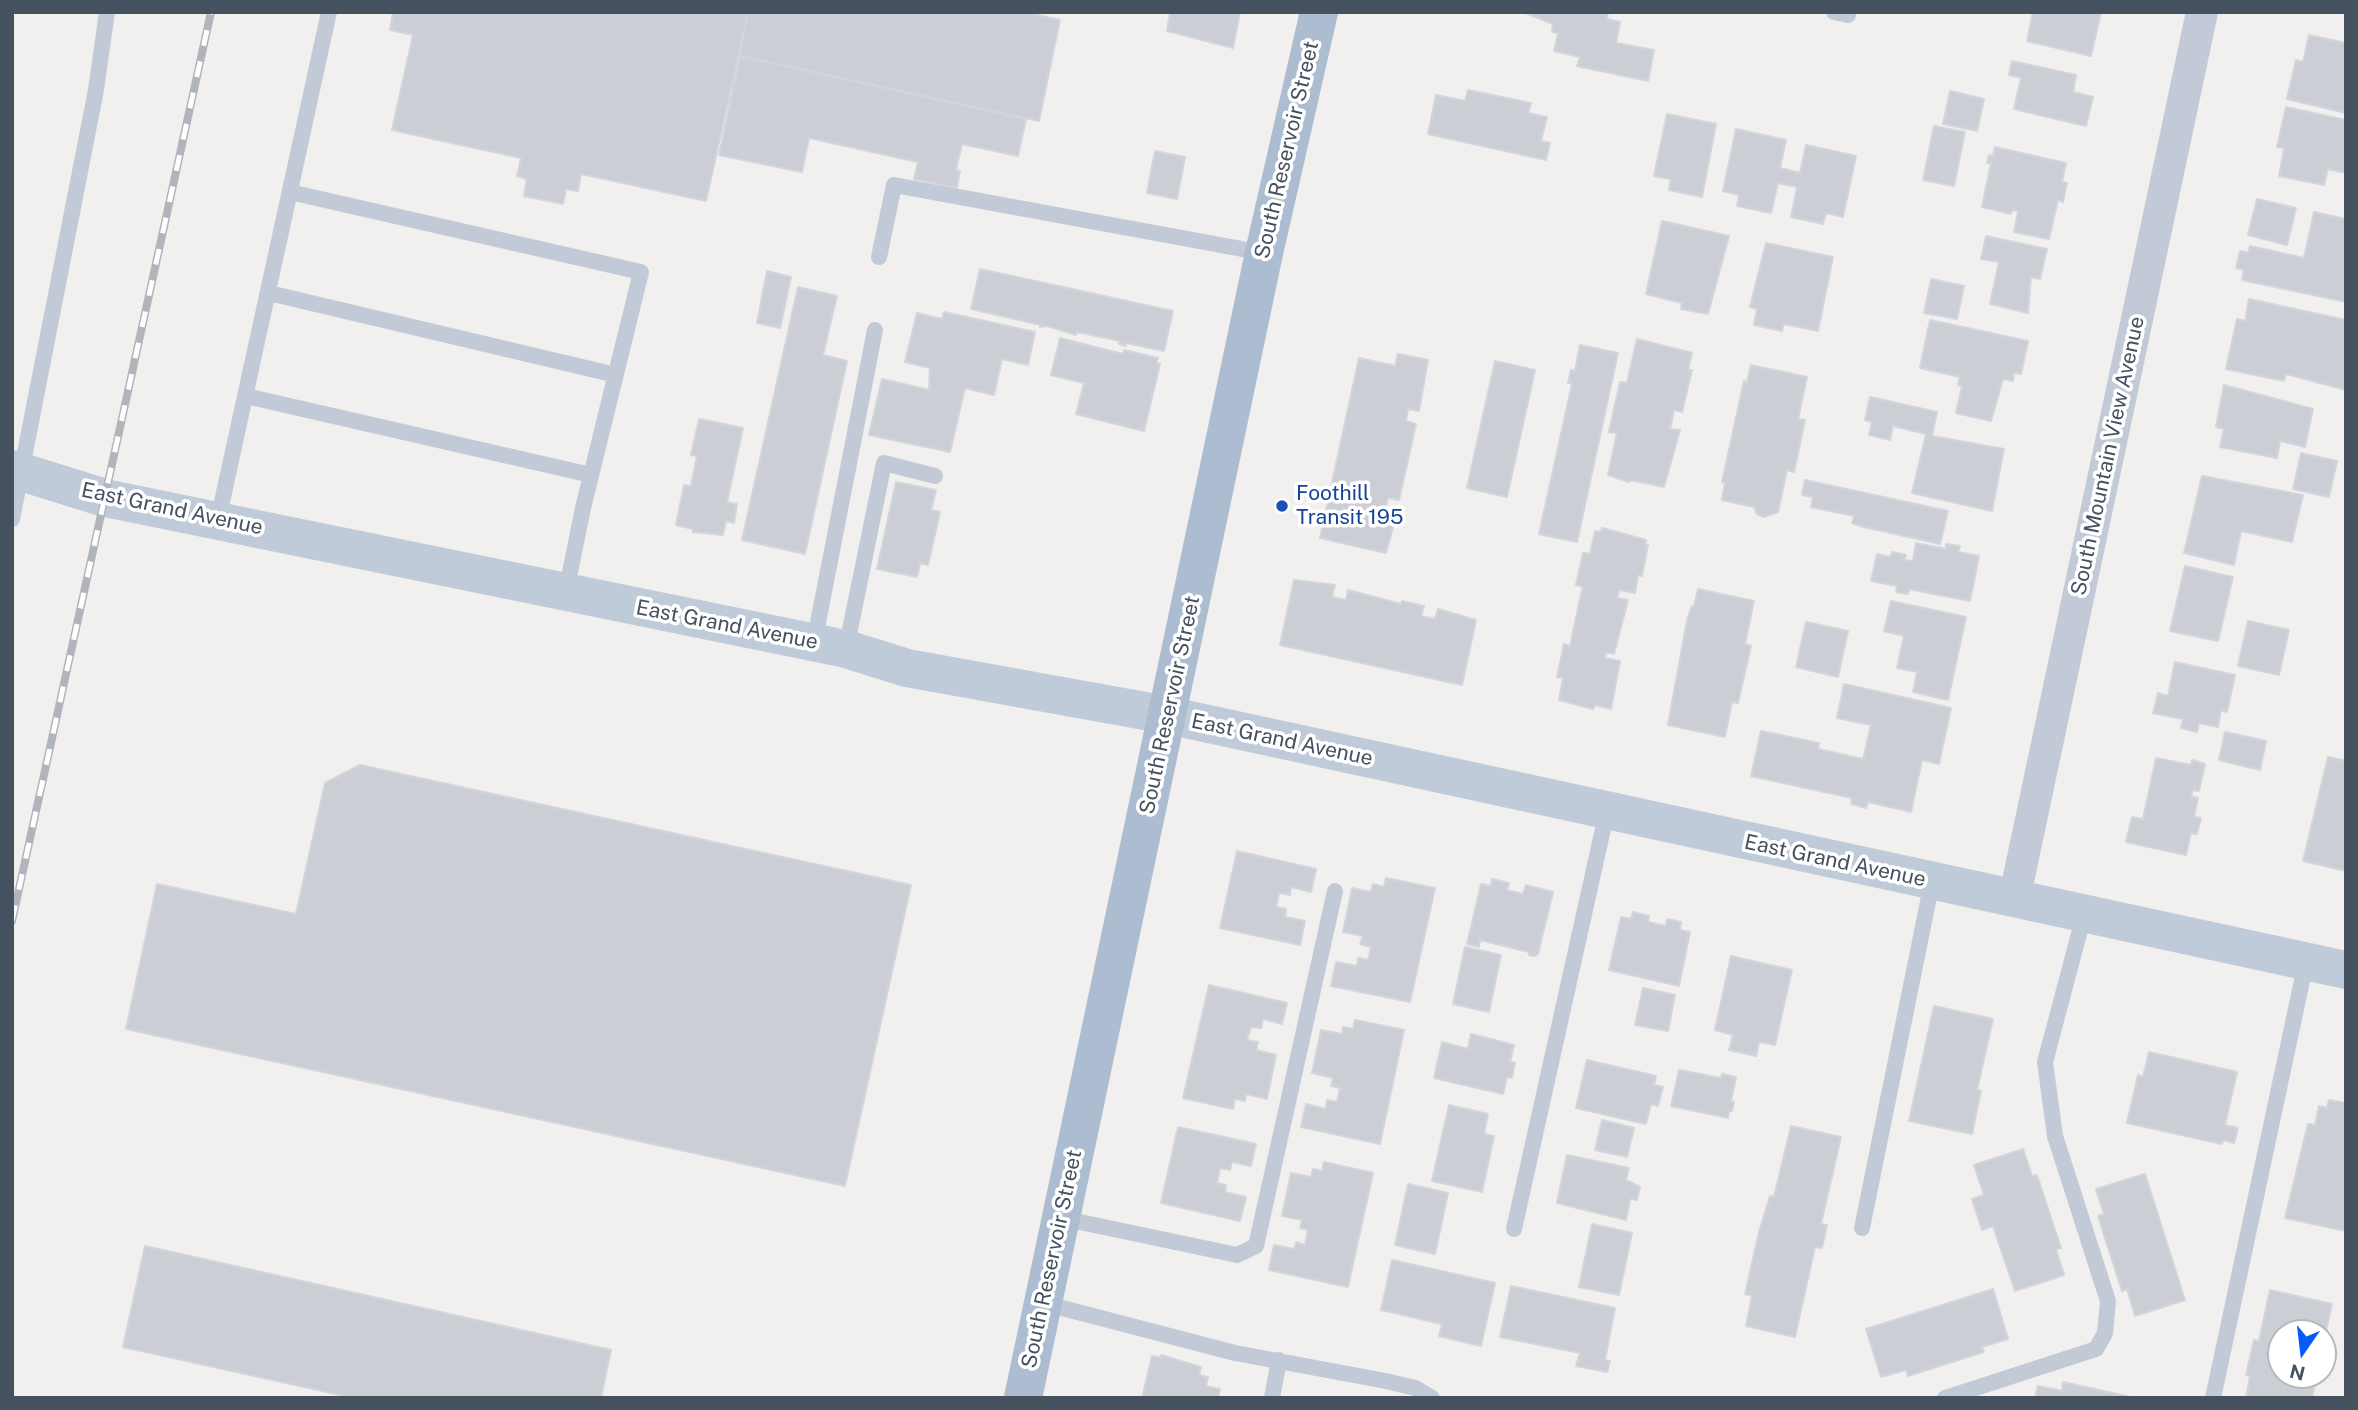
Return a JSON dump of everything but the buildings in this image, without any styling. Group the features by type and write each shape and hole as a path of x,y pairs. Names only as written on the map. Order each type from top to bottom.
{"main road":[{"name":"South Reservoir Street","path":"1023,1398 1264,253 1319,12"}],"street":[{"name":"South Mountain View Avenue","path":"2014,900 2202,12"},
{"name":"East Grand Avenue","path":"18,471 105,498 830,646 907,668 1167,715 2346,970"}],"lane":[{"path":"12,519 18,471 96,90 107,12"},
{"path":"218,520 329,12"},
{"path":"878,257 894,185 1264,253"},
{"path":"290,192 641,272 591,475 566,592"},
{"path":"268,293 615,375"},
{"path":"830,646 875,330"},
{"path":"246,396 591,475"},
{"path":"830,646 884,463 935,476"},
{"path":"1514,1229 1607,811"},
{"path":"1862,1228 1932,882"},
{"path":"1060,1218 1237,1255 1256,1247 1335,891"},
{"path":"1945,1398 2096,1349 2105,1333 2108,1301 2055,1136 2045,1062 2084,915"},
{"path":"2213,1398 2306,962"},
{"path":"1042,1303 1235,1353 1415,1388 1432,1398"},
{"path":"1272,1398 1279,1360"}],"railway":[{"path":"12,921 211,12"}],"place":[{"name":"Foothill Transit 195","path":"1282,506"}]}
